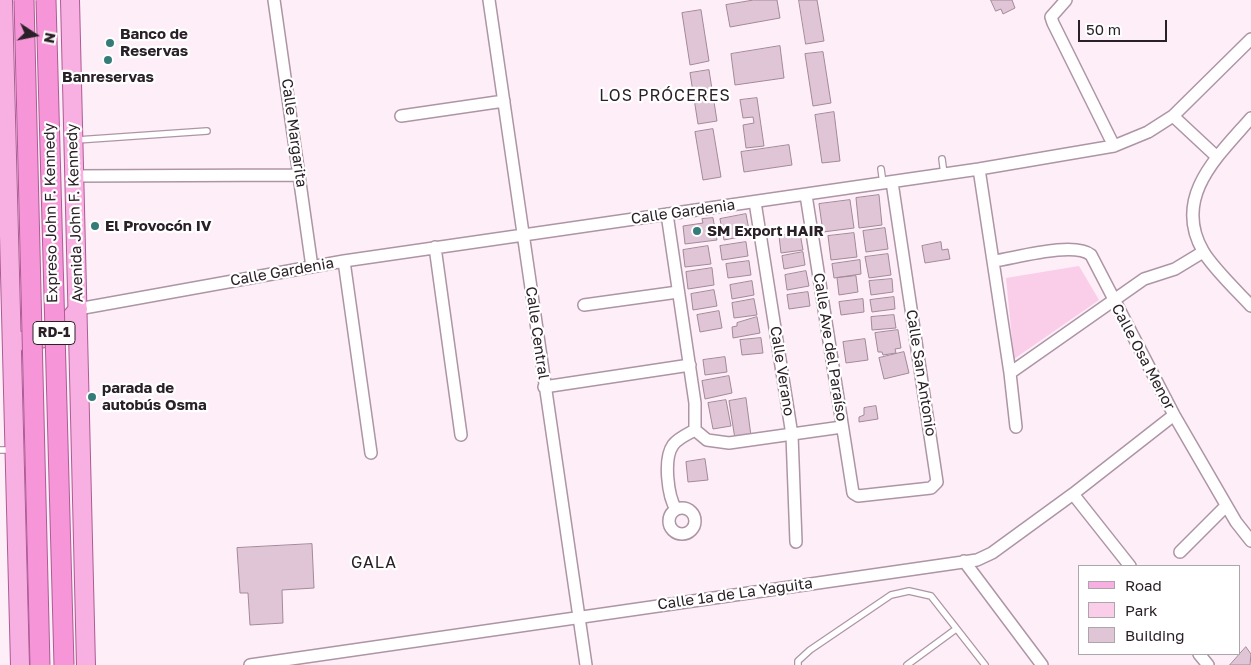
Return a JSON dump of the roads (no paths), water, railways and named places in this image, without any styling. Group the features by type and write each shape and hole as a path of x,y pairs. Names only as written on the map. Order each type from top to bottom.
{"highway":[{"name":"Expreso John F. Kennedy","path":"24,0 40,665"},
{"name":"Expreso John F. Kennedy","path":"46,0 64,665"}],"main road":[{"name":"RD-1","path":"3,0 9,250 6,341 13,401 7,450 20,665"},
{"name":"Avenida John F. Kennedy","path":"70,0 86,665"},
{"path":"9,250 18,277 24,286 40,292 58,291 64,285 76,252"},
{"path":"6,316 78,309"},
{"path":"6,341 40,340 59,333 78,309"},
{"path":"13,401 21,368 27,360 43,354 59,356 67,363 79,395"}],"street":[{"name":"Calle Margarita","path":"274,0 312,267"},
{"name":"Calle Central","path":"490,0 544,387 586,665"},
{"path":"1066,0 1051,16 1053,23 1114,146"},
{"name":"Calle Gardenia","path":"78,309 344,261 887,183 1114,146 1148,132 1173,116 1251,39"},
{"path":"401,116 504,101"},
{"path":"1173,116 1217,157"},
{"path":"1249,299 1203,252 1197,238 1192,205 1195,192 1217,157 1251,118"},
{"path":"979,169 994,261 1016,427"},
{"path":"74,176 300,175"},
{"name":"Calle San Antonio","path":"858,496 931,488 937,482 887,183"},
{"name":"Calle Ave del Paraíso","path":"806,195 853,493 858,496"},
{"name":"Calle Verano","path":"755,202 792,435 796,542"},
{"path":"667,214 690,365 695,430 707,440 729,443 842,428"},
{"path":"435,247 461,436"},
{"name":"Calle Osa Menor","path":"994,261 1070,249 1086,251 1091,255 1174,415 1226,506 1251,541"},
{"path":"1010,373 1144,279 1175,269 1203,252"},
{"path":"344,261 371,452"},
{"path":"584,305 678,292"},
{"path":"544,387 690,365"},
{"name":"Calle 1a de La Yaguita","path":"250,665 977,560 992,554 1174,415"},
{"path":"676,509 670,500 668,456 673,445 695,430"},
{"path":"1073,494 1129,565"},
{"path":"1180,552 1226,506"},
{"path":"964,561 1042,665"},
{"path":"1200,655 1208,665"}],"lane":[{"path":"72,140 207,131"},
{"path":"942,159 944,174"},
{"path":"881,169 887,183"},
{"path":"798,665 798,662 810,650 892,595 909,591 931,596 985,665"},
{"path":"907,665 956,628"}],"place":[{"name":"Banco de Reservas","path":"110,43"},
{"name":"Banreservas","path":"108,60"},
{"name":"El Provocón IV","path":"95,226"},
{"name":"SM Export HAIR","path":"697,231"},
{"name":"parada de autobús Osma","path":"92,397"}],"district":[{"name":"LOS PRÓCERES","path":"665,96"},
{"name":"GALA","path":"374,563"}]}
